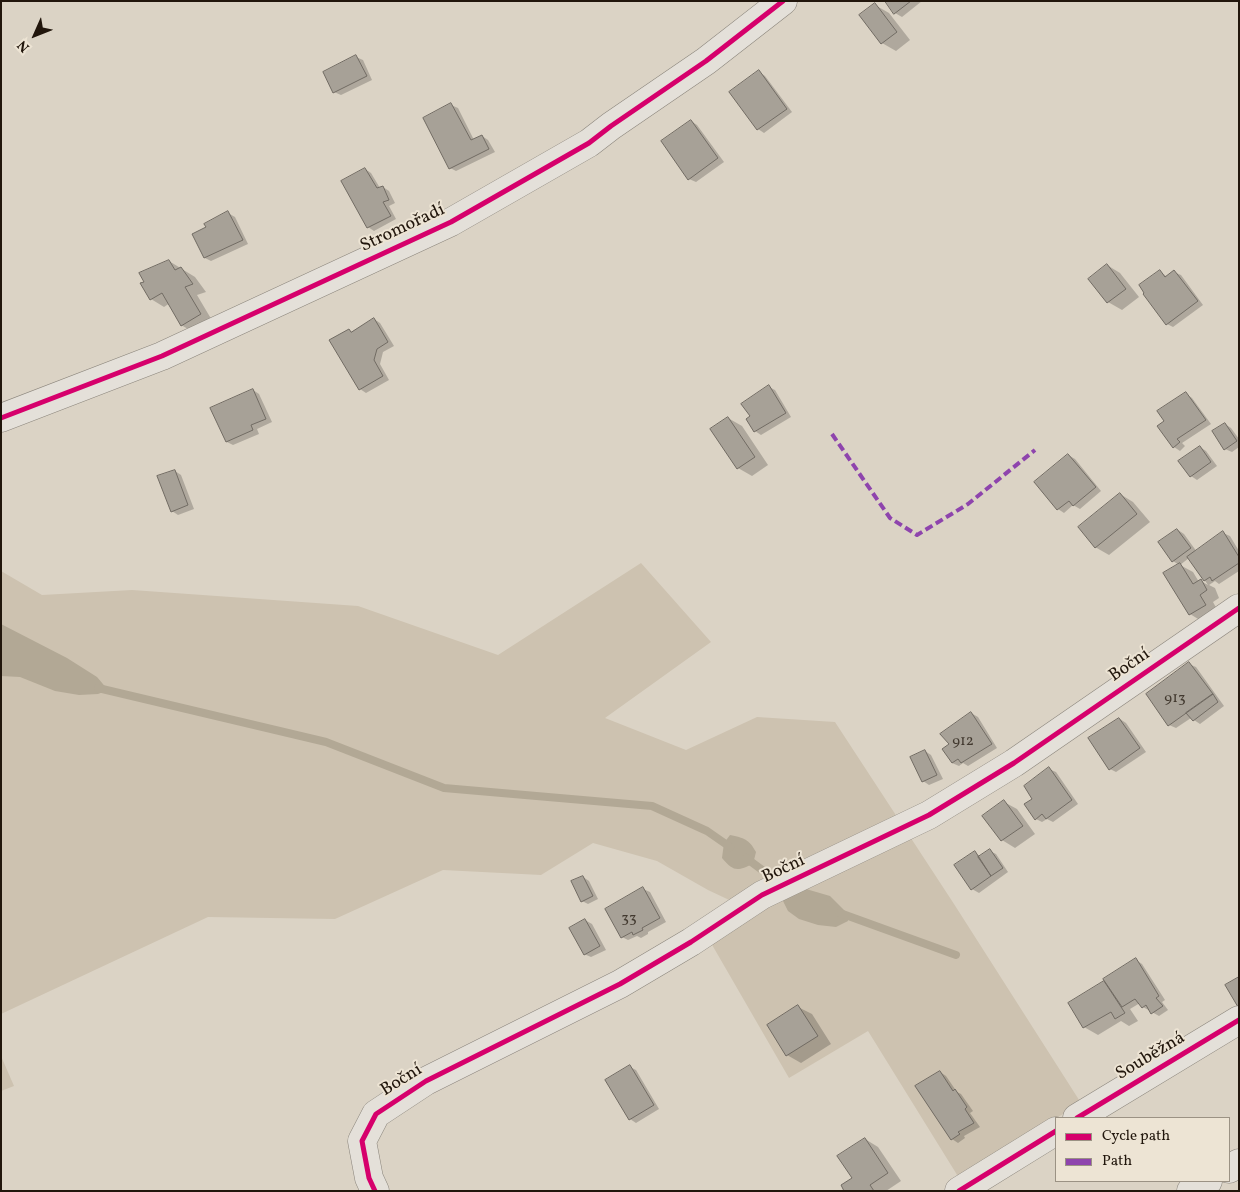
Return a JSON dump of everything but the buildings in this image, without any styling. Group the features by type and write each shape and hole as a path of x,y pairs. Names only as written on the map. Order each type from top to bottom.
{"street":[{"name":"Stromořadí","path":"1,418 162,356 451,222 588,143 706,61 782,1"},
{"name":"Boční","path":"375,1191 369,1178 362,1141 376,1114 426,1081 620,984 691,942 762,895 929,815 1014,763 1239,608"},
{"name":"Souběžná","path":"1079,1117 1239,1020"},
{"path":"959,1191 1055,1132"},
{"path":"1191,1191 1206,1182"}],"shaded area":[{"path":"641,563 711,642 605,718 686,750 757,717 835,722 1081,1103 1058,1117 1055,1117 1055,1119 959,1178 868,1031 789,1078 711,943 759,914 708,890 657,861 593,843 541,875 443,870 335,919 208,917 1,1014 1,571 42,595 132,590 358,606 498,655"},
{"path":"1,624 67,658 97,677 108,690 98,694 79,695 55,691 20,677 1,676"},
{"path":"730,835 743,838 751,844 756,852 753,864 736,869 722,858 724,843"},
{"path":"806,889 830,896 847,913 848,921 836,927 818,925 799,919 788,911 783,901 788,891"},
{"path":"1,1056 14,1086 1,1091"}],"waterway":[{"path":"98,688 326,742 444,788 652,806 707,831 730,847"},
{"path":"746,858 777,881"},
{"path":"840,913 956,955"}],"marked path":[{"path":"832,434 890,518 917,535 968,504 1035,450"}],"cycle path":[{"path":"1,418 162,356 451,222 589,143 706,61 783,1"},
{"path":"375,1191 369,1178 362,1141 376,1114 426,1081 620,984 691,942 762,895 929,815 1014,763 1239,608"},
{"path":"1079,1117 1239,1020"},
{"path":"959,1191 1055,1132"}]}
